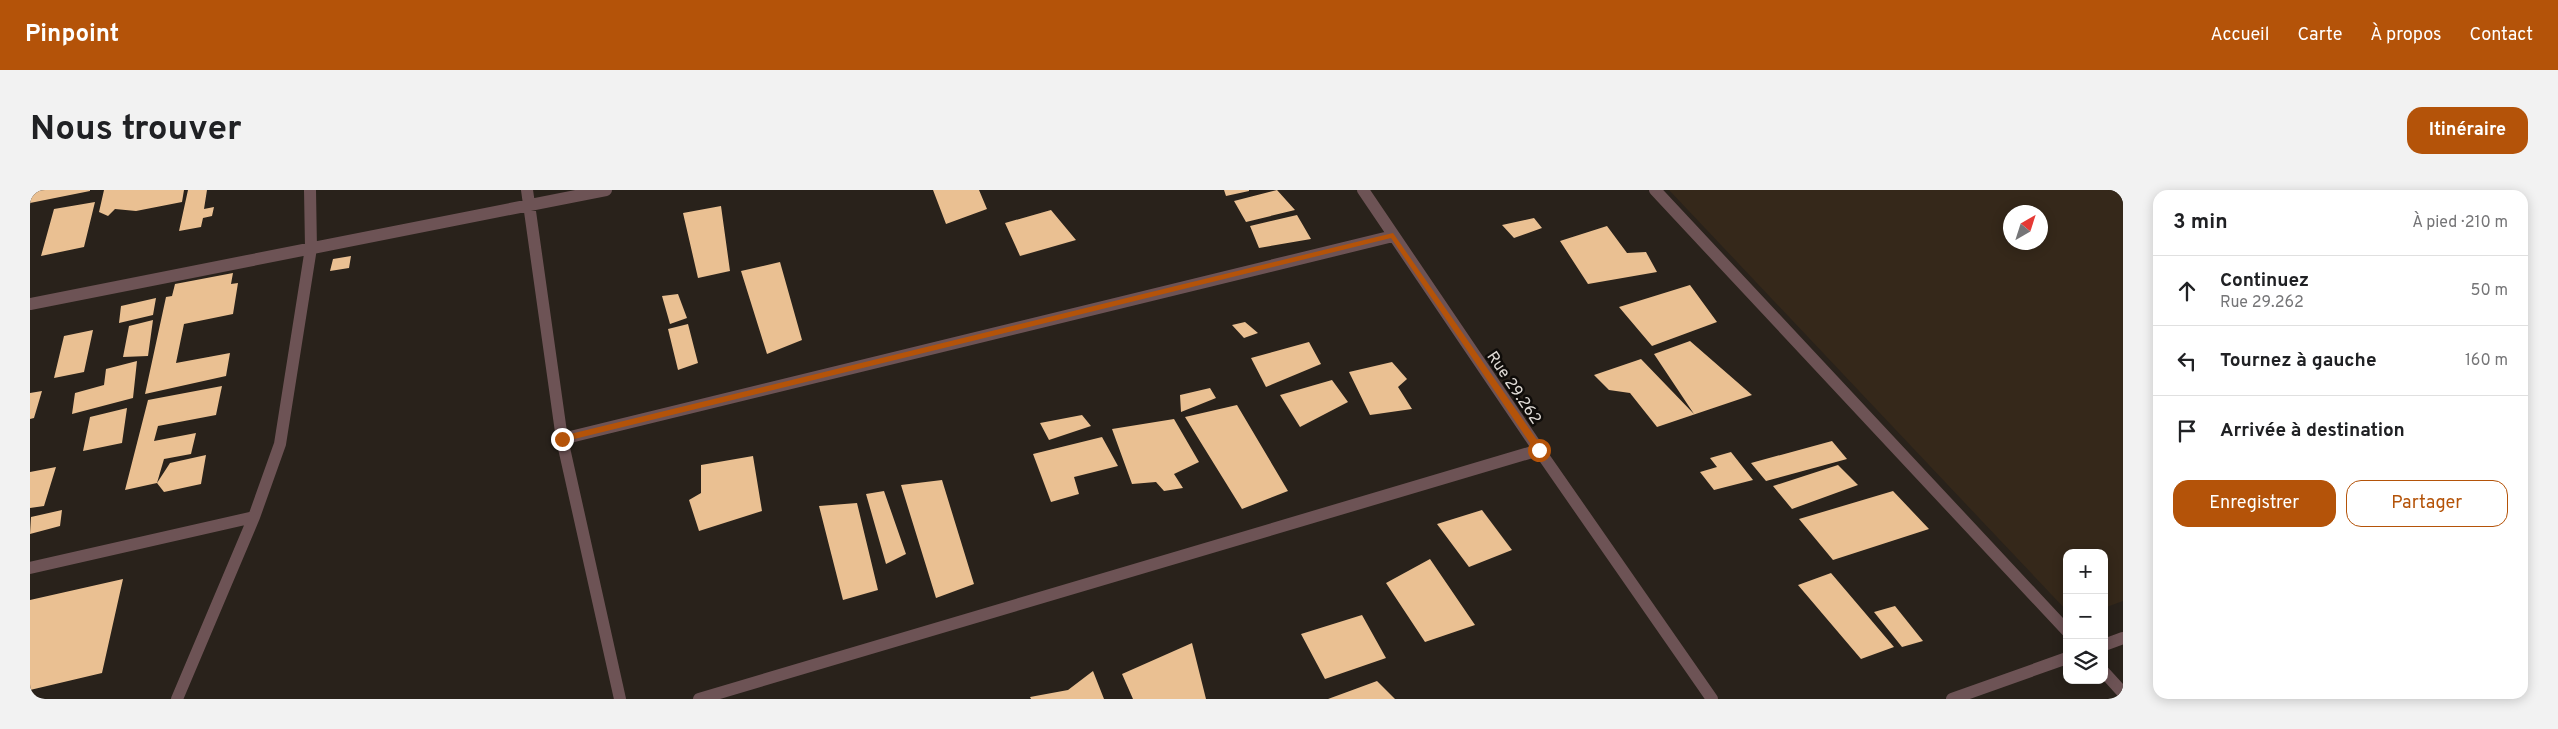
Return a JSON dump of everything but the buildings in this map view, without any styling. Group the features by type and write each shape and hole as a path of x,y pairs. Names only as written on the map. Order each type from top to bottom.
{"street":[{"path":"178,699 254,517 280,444 310,248 310,190"},
{"path":"528,190 562,439 620,699"},
{"path":"30,304 606,190"},
{"name":"Rue 29.262","path":"1363,190 1539,450 1712,699"},
{"path":"1655,190 2063,627"},
{"path":"562,439 1393,236"},
{"path":"699,699 1539,450"},
{"path":"30,568 254,517"},
{"path":"2108,644 2123,638"},
{"path":"1952,699 2063,659"},
{"path":"2108,676 2123,692"}],"shaded area":[{"path":"1669,190 2123,190 2123,601 2108,607 2108,549 2063,549 2063,607"}],"route":[{"path":"562,439 1393,236 1539,450"}]}
